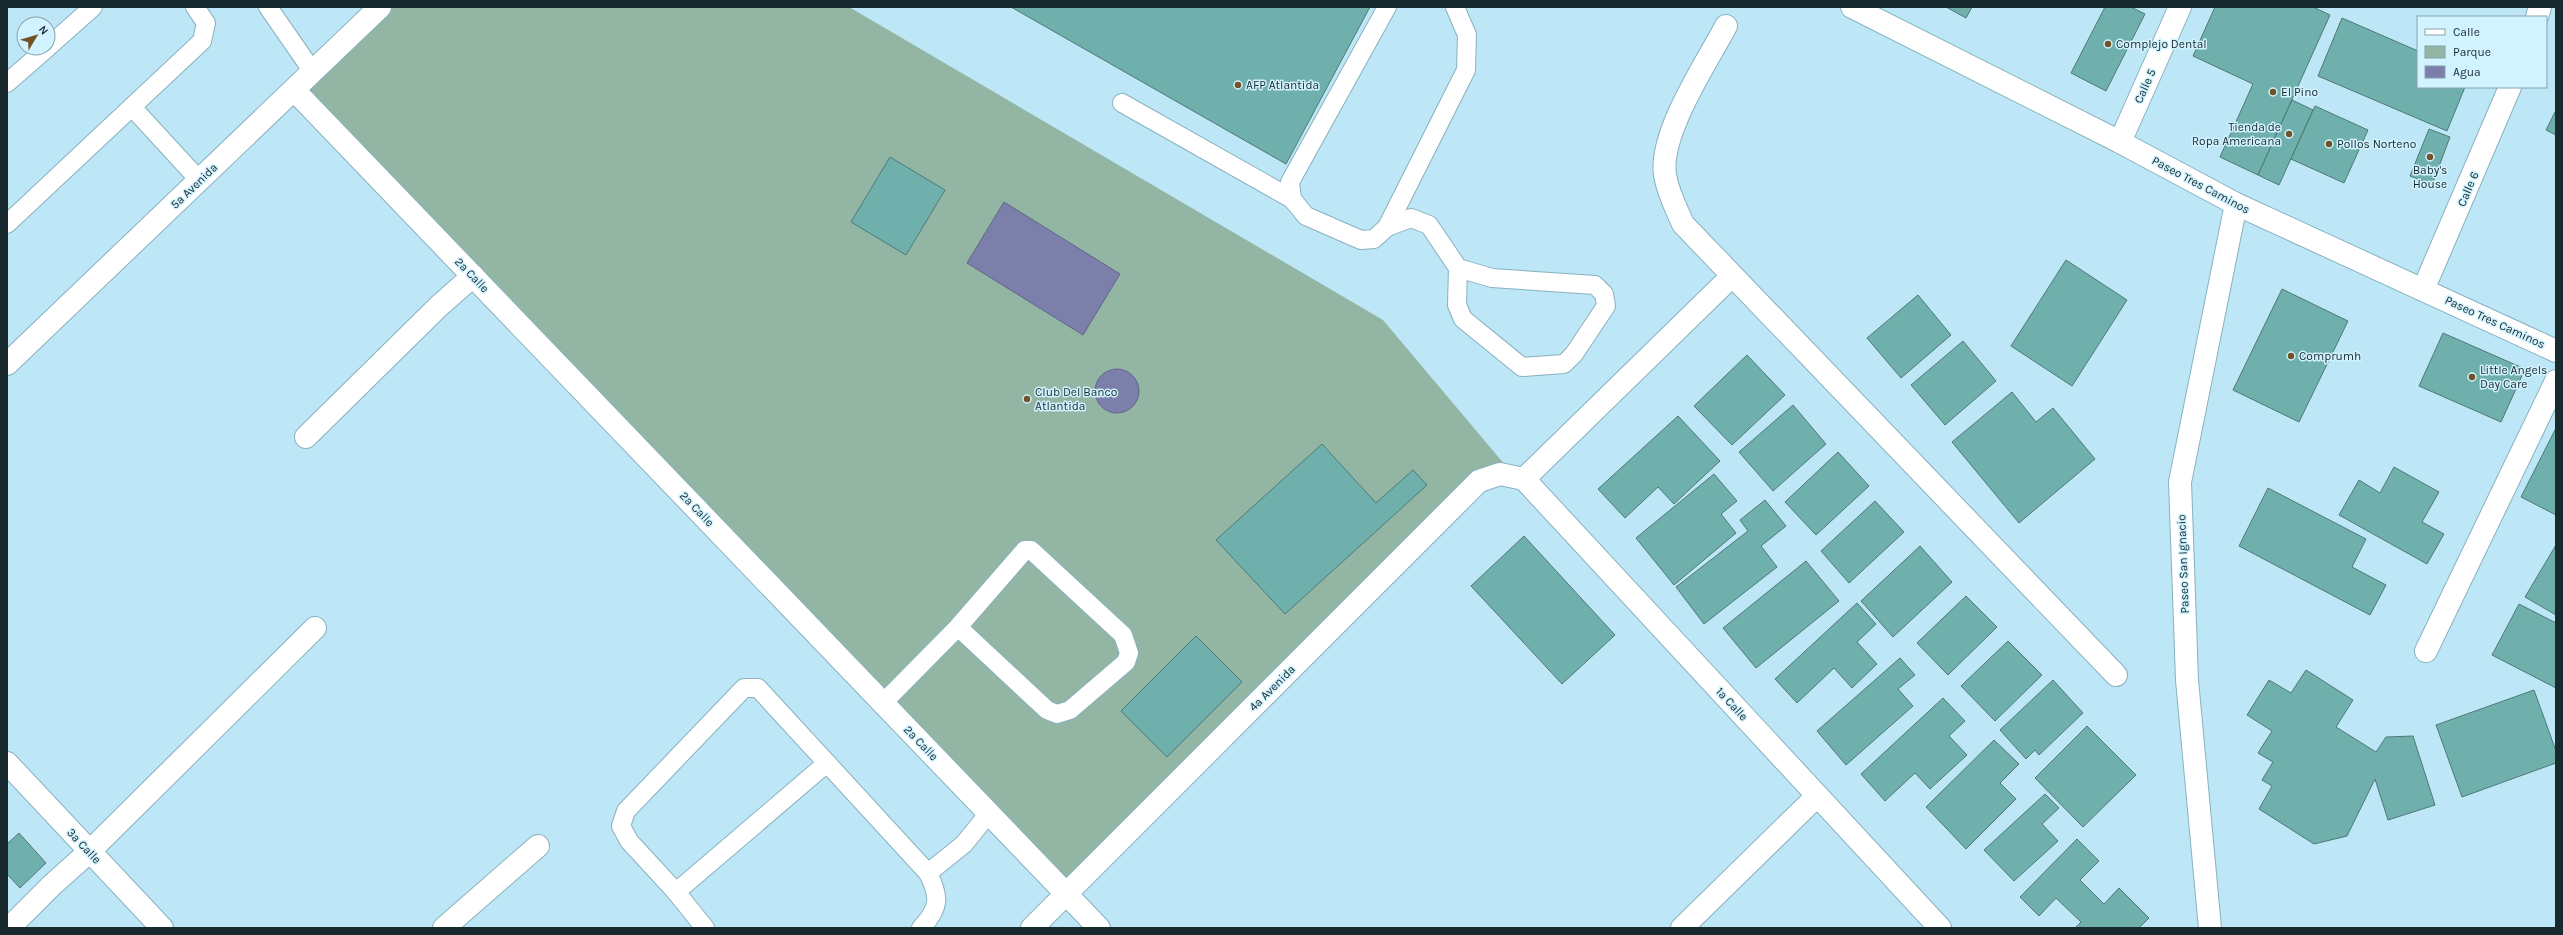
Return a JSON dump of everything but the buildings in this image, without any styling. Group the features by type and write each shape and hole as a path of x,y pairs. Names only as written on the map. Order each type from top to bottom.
{"street":[{"name":"5a Avenida","path":"7,364 200,181 380,7"},
{"name":"Paseo Tres Caminos","path":"1852,7 2120,142 2236,204 2556,351"},
{"name":"Calle 5","path":"2120,142 2180,7"},
{"path":"1726,26 1671,129 1666,152 1665,174 1670,197 1683,224 2116,675"},
{"name":"Calle 6","path":"2423,290 2510,88"},
{"name":"2a Calle","path":"294,90 1099,928"},
{"name":"Paseo San Ignacio","path":"2210,928 2187,680 2180,482 2236,204"},
{"path":"306,437 439,306 473,276"},
{"path":"1524,479 1732,276"},
{"path":"2426,651 2556,381"},
{"name":"4a Avenida","path":"1032,928 1479,481 1500,474 1524,479"},
{"name":"1a Calle","path":"1524,479 1940,928"},
{"path":"9,928 52,885 89,852 315,628"},
{"name":"3a Calle","path":"7,762 89,852 162,928"},
{"path":"1682,928 1817,796"},
{"path":"444,928 538,846"}],"lane":[{"path":"56,39 93,7"},
{"path":"7,224 202,41 206,23 195,7"},
{"path":"268,7 313,72"},
{"path":"1292,199 1290,182 1387,7"},
{"path":"1122,103 1292,199 1306,216 1361,240 1374,239 1387,227 1466,70 1467,35 1454,7"},
{"path":"7,83 37,56"},
{"path":"132,107 200,181"},
{"path":"1387,227 1411,218 1429,224 1458,268 1457,305 1463,319 1522,366 1564,364 1574,354 1606,306 1604,294 1595,285 1492,278 1458,268"},
{"path":"884,703 958,627 1018,556 1026,550 1032,550 1123,635 1129,653 1126,662 1070,710 1057,714 1046,710 958,627"},
{"path":"705,928 676,892 629,841 620,826 626,810 744,688 758,688 928,873 937,891 936,905 927,926"},
{"path":"676,892 827,763"},
{"path":"928,873 964,844 989,813"}],"green space":[{"name":"Club Del Banco Atlantida","path":"382,7 849,7 1383,320 1516,478 1486,490 1074,886 301,84"}],"water":[{"path":"1004,202 1120,274 1083,335 967,263"},
{"path":"1113,369 1121,369 1126,370 1133,375 1138,382 1138,400 1133,407 1126,412 1113,413 1105,410 1098,403 1095,395 1095,387 1098,379 1105,372"}],"place":[{"name":"Complejo Dental","path":"2108,44"},
{"name":"AFP Atlantida","path":"1238,85"},
{"name":"El Pino","path":"2273,92"},
{"name":"Tienda de Ropa Americana","path":"2289,134"},
{"name":"Pollos Norteno","path":"2329,144"},
{"name":"Baby's House","path":"2430,157"},
{"name":"Comprumh","path":"2291,356"},
{"name":"Little Angels Day Care","path":"2472,377"},
{"name":"Club Del Banco Atlantida","path":"1027,399"}]}
